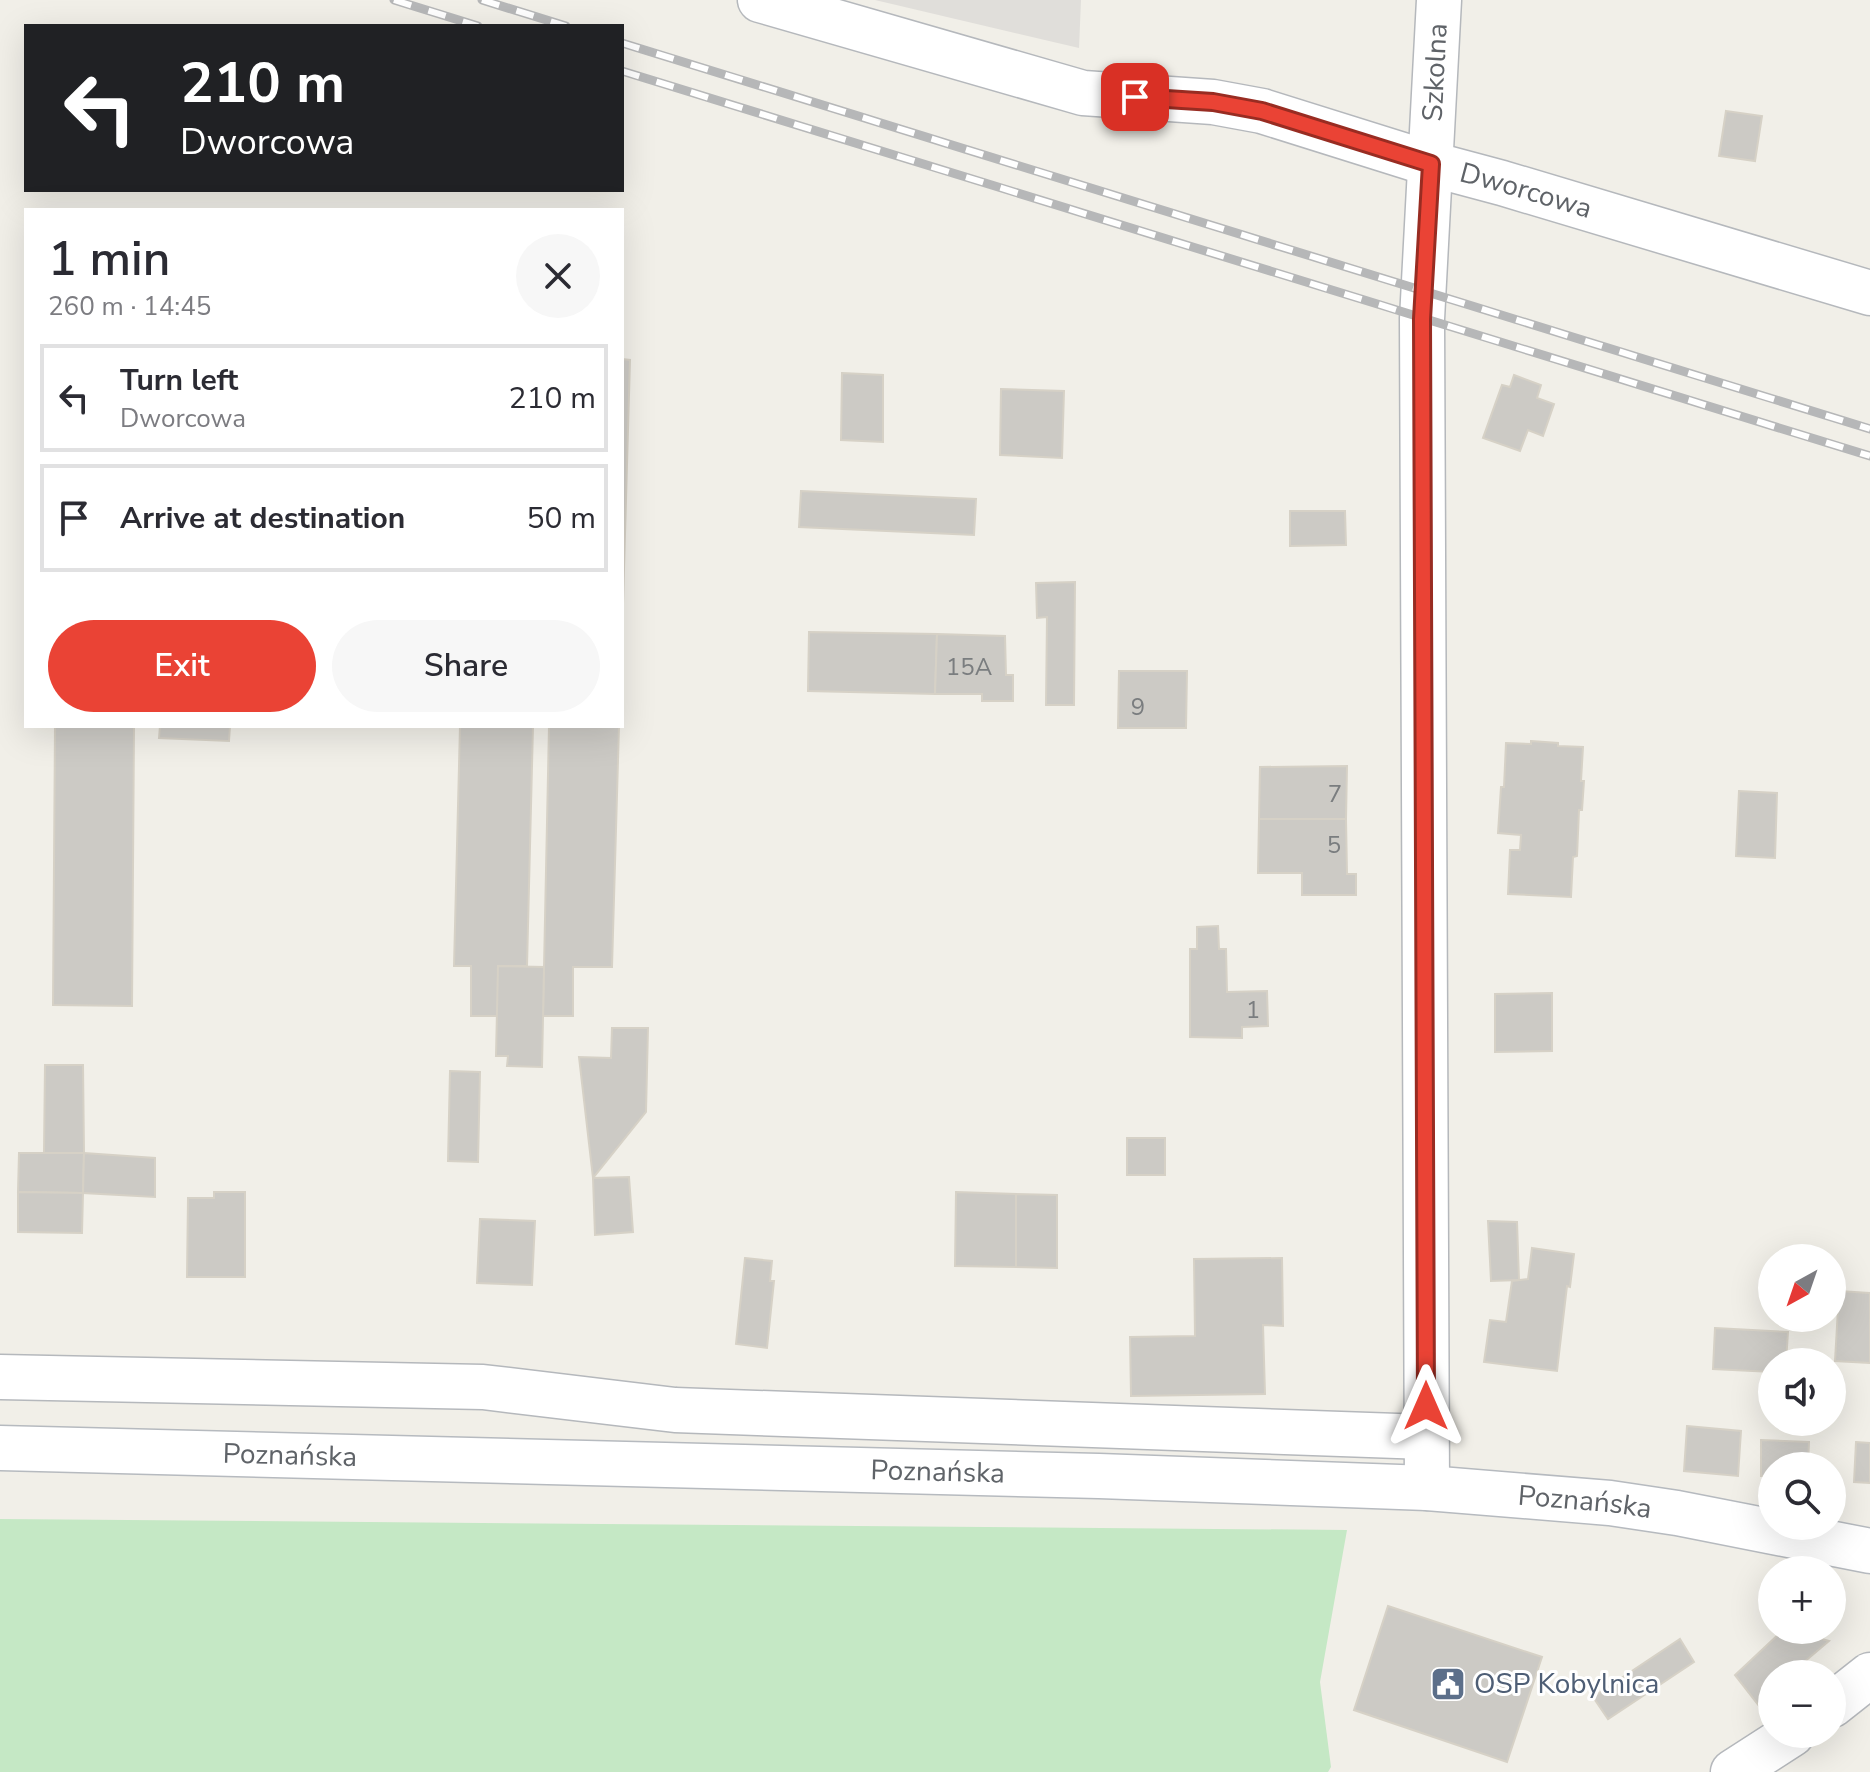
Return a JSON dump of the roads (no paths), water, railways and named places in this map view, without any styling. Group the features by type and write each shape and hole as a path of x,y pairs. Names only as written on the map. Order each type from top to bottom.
{"street":[{"name":"Dworcowa","path":"760,0 1083,93 1213,102 1262,111 1870,293"},
{"name":"Szkolna","path":"1427,1488 1422,319 1439,0"},
{"path":"0,1377 483,1387 675,1410 1426,1437"},
{"path":"1099,1426 1099,1476"},
{"name":"Poznańska","path":"0,1448 1099,1476 1427,1488 1623,1505 1870,1551"},
{"path":"1846,1694 1870,1675"},
{"path":"1733,1772 1770,1748"}],"railway":[{"path":"394,0 472,24"},
{"path":"482,0 560,24"},
{"path":"624,44 1870,429"},
{"path":"624,72 1870,456"}],"place":[{"name":"OSP Kobylnica","path":"1448,1684"}]}
